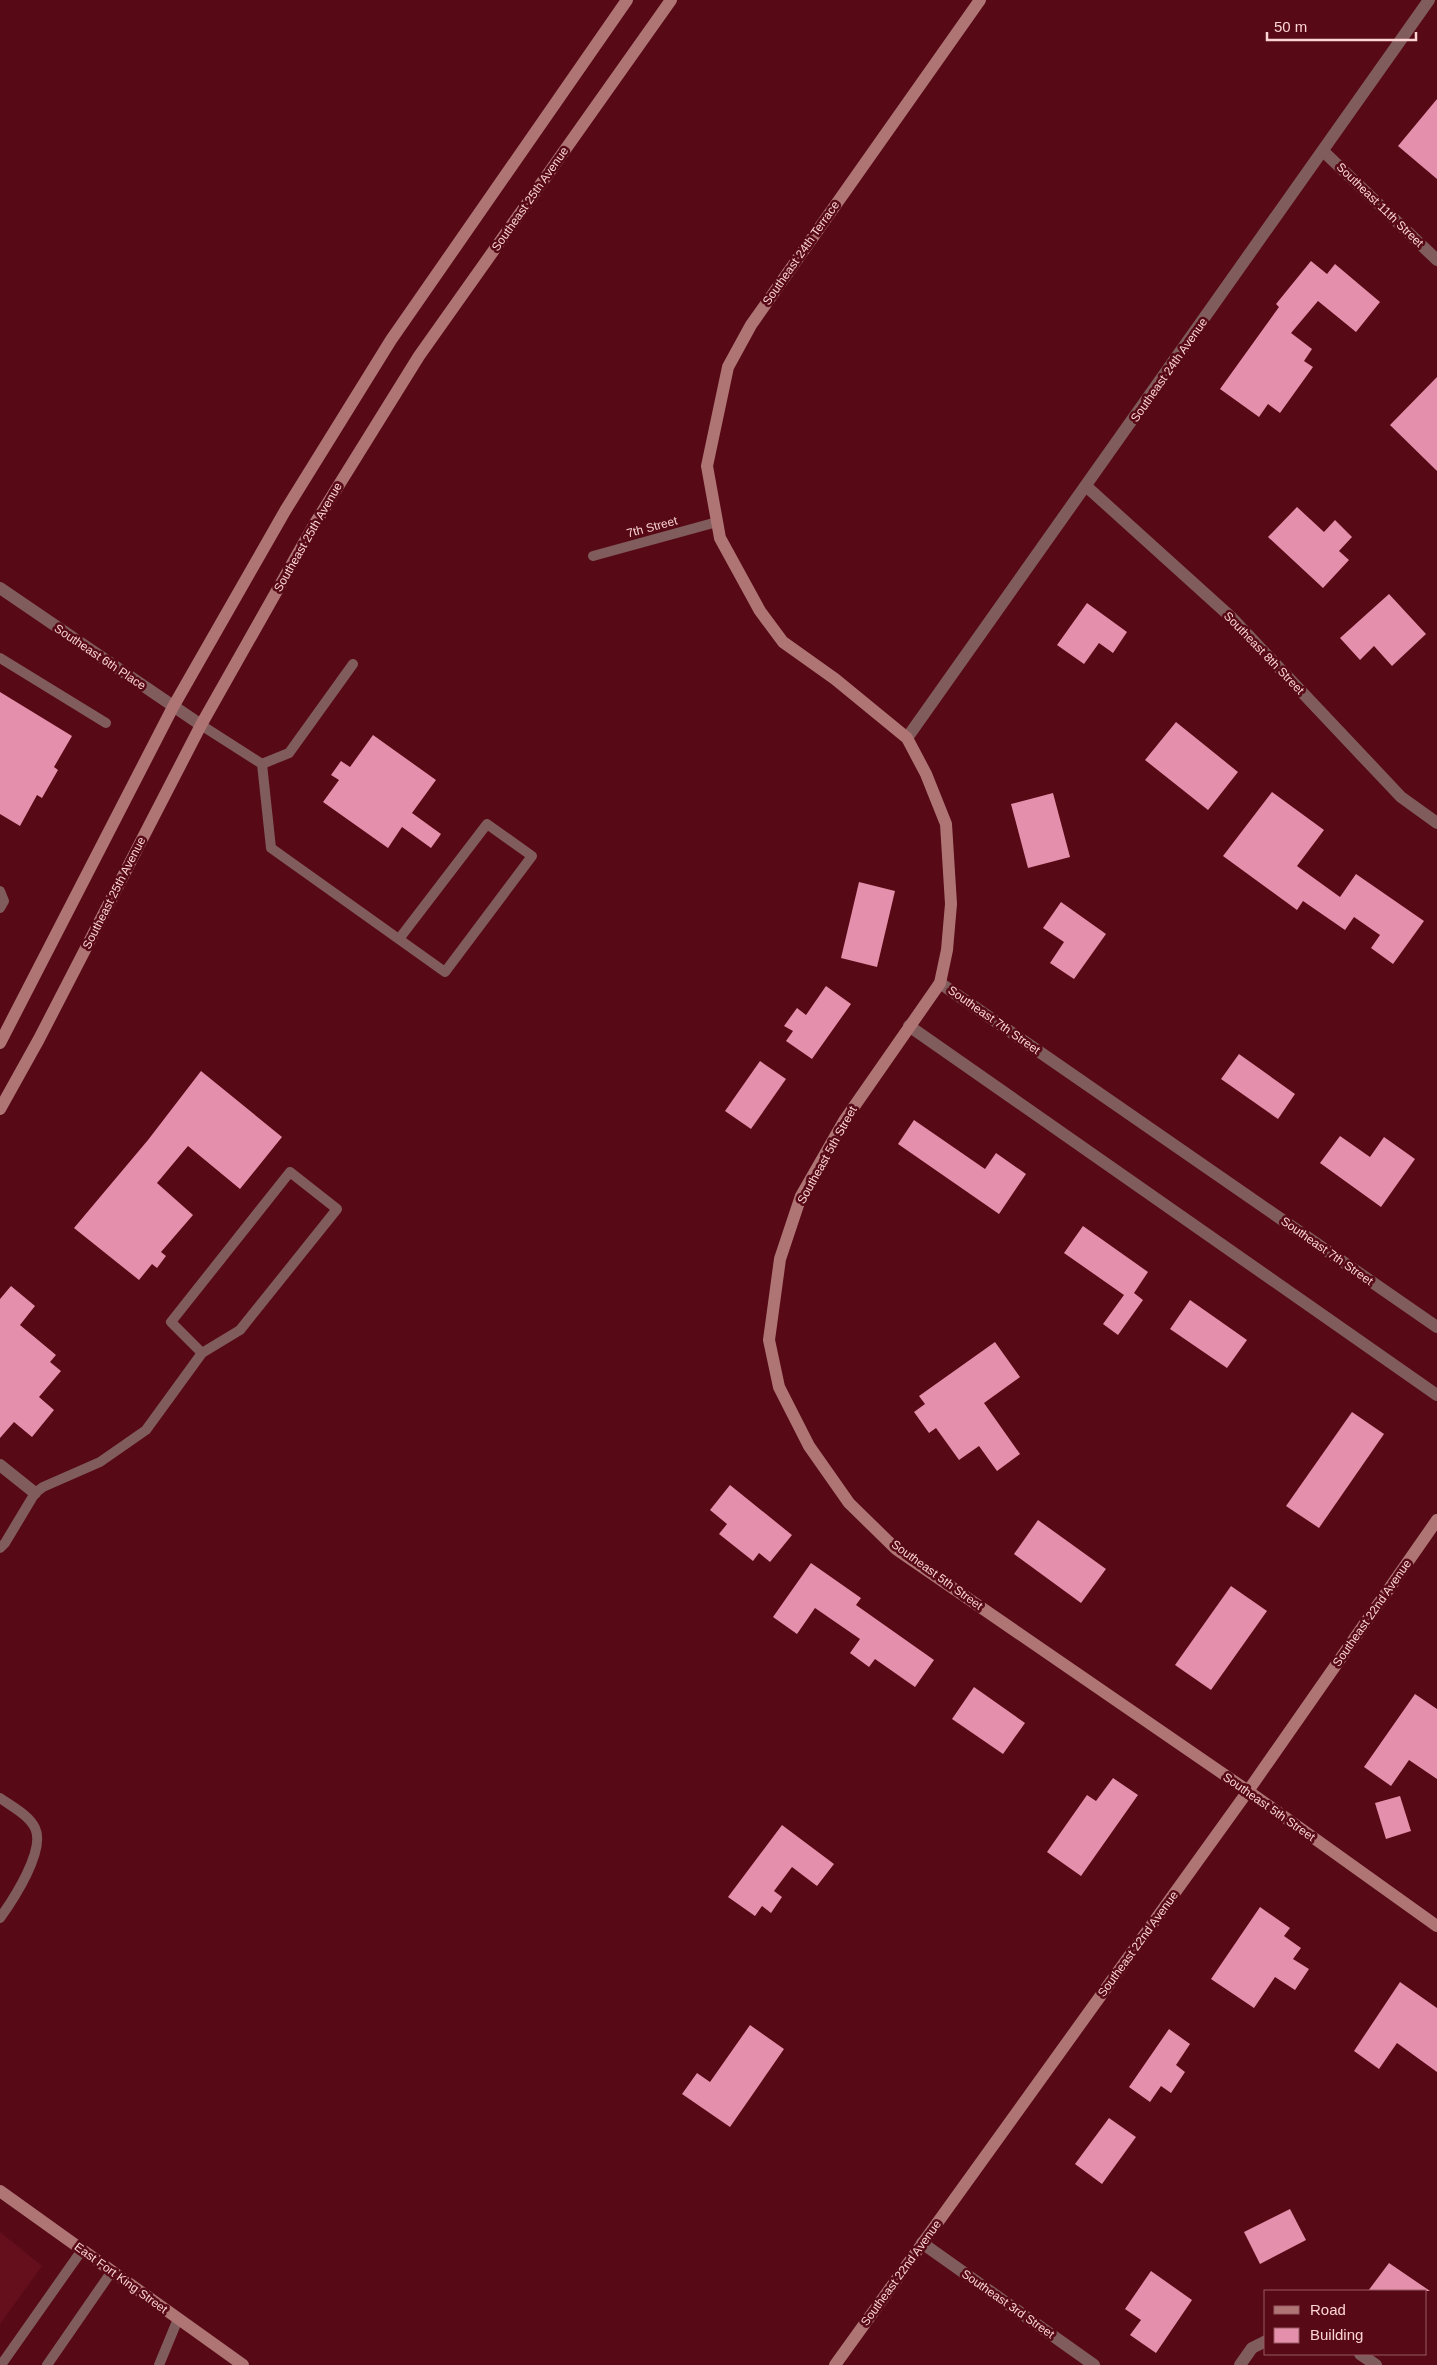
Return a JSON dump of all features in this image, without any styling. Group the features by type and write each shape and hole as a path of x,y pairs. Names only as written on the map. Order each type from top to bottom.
{"street":[{"path":"0,1043 173,707 285,510 391,340 627,0"},
{"name":"Southeast 25th Avenue","path":"0,1109 39,1039 201,725 314,525 419,356 671,0"},
{"name":"Southeast 24th Terrace","path":"720,538 707,466 728,367 751,325 980,0"},
{"name":"Southeast 24th Avenue","path":"907,738 1087,487 1429,0"},
{"name":"Southeast 11th Street","path":"1322,151 1437,260"},
{"name":"Southeast 8th Street","path":"1087,487 1232,618 1401,797 1437,823"},
{"name":"Southeast 7th Street","path":"720,538 760,611 783,642 835,678 907,738 926,774 946,824 951,904 940,982 1437,1327"},
{"name":"Southeast 6th Place","path":"0,588 201,725"},
{"name":"Southeast 5th Street","path":"940,982 844,1120 801,1196 780,1259 769,1340 779,1387 809,1446 849,1503 896,1549 1248,1791 1437,1926"},
{"path":"910,1026 1437,1395"},
{"path":"0,1465 35,1493"},
{"name":"Southeast 22nd Avenue","path":"835,2365 1248,1791 1437,1520"},
{"name":"East Fort King Street","path":"0,2191 243,2365"},
{"name":"Southeast 3rd Street","path":"922,2243 1094,2365"},
{"path":"1240,2365 1252,2348 1264,2342"},
{"path":"1361,2355 1376,2365"}],"lane":[{"name":"7th Street","path":"593,556 717,522"},
{"path":"0,658 106,723"},
{"path":"262,764 289,753 352,664"},
{"path":"201,725 262,764"},
{"path":"262,764 271,848 399,939 446,972 532,856 486,824 399,939"},
{"path":"0,891 4,902 0,908"},
{"path":"0,1548 5,1543 35,1493 43,1487 100,1462 146,1430 202,1353 240,1330 337,1209 290,1172 172,1322 202,1353"},
{"path":"0,1798 26,1817 36,1828 37,1840 36,1857 0,1918"},
{"path":"1,2365 82,2250"},
{"path":"48,2365 112,2271"},
{"path":"160,2365 178,2319"}],"shaded area":[{"path":"0,2232 42,2266 0,2324"}],"building":[{"path":"1437,99 1437,179 1398,146"},
{"path":"1311,261 1327,274 1335,264 1380,302 1356,332 1318,301 1291,333 1312,349 1304,361 1313,367 1280,413 1268,404 1259,417 1220,389 1279,307 1276,304"},
{"path":"1437,377 1437,471 1390,425"},
{"path":"1297,507 1324,532 1335,520 1352,537 1339,551 1349,560 1323,588 1268,537"},
{"path":"1389,594 1426,634 1392,666 1374,646 1360,660 1340,638"},
{"path":"1087,603 1127,632 1113,653 1099,643 1084,664 1057,645"},
{"path":"0,692 72,736 54,767 58,770 42,798 37,795 20,826 0,814"},
{"path":"1176,722 1238,772 1208,810 1145,760"},
{"path":"373,735 436,780 412,813 441,834 431,848 402,827 388,848 323,802 339,780 331,775 341,761 350,767"},
{"path":"1272,792 1324,830 1297,866 1340,897 1356,874 1424,921 1393,964 1371,948 1380,935 1354,917 1345,930 1303,901 1297,910 1223,856"},
{"path":"1053,793 1070,857 1028,868 1011,804"},
{"path":"859,882 895,891 877,967 841,958"},
{"path":"1061,902 1106,934 1074,979 1050,963 1064,942 1043,928"},
{"path":"826,986 851,1004 812,1059 786,1041 793,1031 784,1026 797,1008 806,1015"},
{"path":"1239,1054 1295,1094 1278,1119 1221,1079"},
{"path":"760,1061 786,1079 751,1129 725,1111"},
{"path":"201,1071 282,1137 240,1189 188,1146 157,1183 193,1215 161,1252 166,1256 157,1268 152,1264 139,1280 74,1228 148,1140"},
{"path":"914,1120 985,1169 996,1153 1026,1174 999,1214 898,1144"},
{"path":"1340,1136 1370,1157 1384,1137 1415,1159 1381,1207 1320,1163"},
{"path":"1083,1226 1148,1272 1134,1293 1143,1300 1118,1335 1103,1324 1124,1295 1064,1253"},
{"path":"11,1286 35,1306 20,1325 56,1355 50,1362 61,1371 39,1397 54,1410 32,1437 14,1422 0,1438 0,1299"},
{"path":"1190,1300 1247,1340 1227,1368 1170,1329"},
{"path":"995,1342 1020,1377 984,1403 1020,1454 997,1471 979,1446 959,1460 936,1428 929,1433 914,1412 925,1404 919,1396"},
{"path":"1352,1412 1384,1434 1319,1528 1286,1506"},
{"path":"730,1485 792,1535 770,1562 759,1553 753,1561 719,1534 727,1524 710,1510"},
{"path":"1038,1520 1106,1569 1081,1603 1014,1554"},
{"path":"811,1563 861,1598 856,1605 934,1660 915,1687 875,1659 869,1667 850,1653 860,1639 815,1608 797,1634 773,1617"},
{"path":"1231,1586 1267,1611 1211,1690 1175,1665"},
{"path":"974,1687 1025,1723 1003,1754 952,1719"},
{"path":"1415,1694 1437,1709 1437,1779 1409,1760 1391,1786 1364,1767"},
{"path":"1113,1778 1138,1795 1081,1876 1047,1852 1087,1795 1096,1801"},
{"path":"1400,1796 1411,1831 1386,1839 1375,1803"},
{"path":"782,1825 834,1864 817,1886 792,1867 774,1891 782,1897 771,1913 762,1906 755,1916 728,1897"},
{"path":"1260,1907 1290,1928 1284,1936 1301,1948 1293,1959 1309,1969 1295,1990 1275,1977 1254,2008 1211,1979"},
{"path":"1400,1982 1437,2008 1437,2072 1397,2043 1379,2069 1354,2051"},
{"path":"750,2025 784,2049 730,2127 682,2094 697,2073 710,2082"},
{"path":"1169,2029 1190,2044 1176,2065 1185,2072 1171,2093 1161,2086 1150,2102 1129,2087"},
{"path":"1109,2118 1136,2137 1102,2184 1075,2164"},
{"path":"1290,2209 1306,2240 1260,2264 1244,2232"},
{"path":"1389,2263 1430,2291 1427,2290 1369,2290"},
{"path":"1151,2271 1192,2300 1156,2353 1130,2335 1141,2320 1125,2309"}]}
